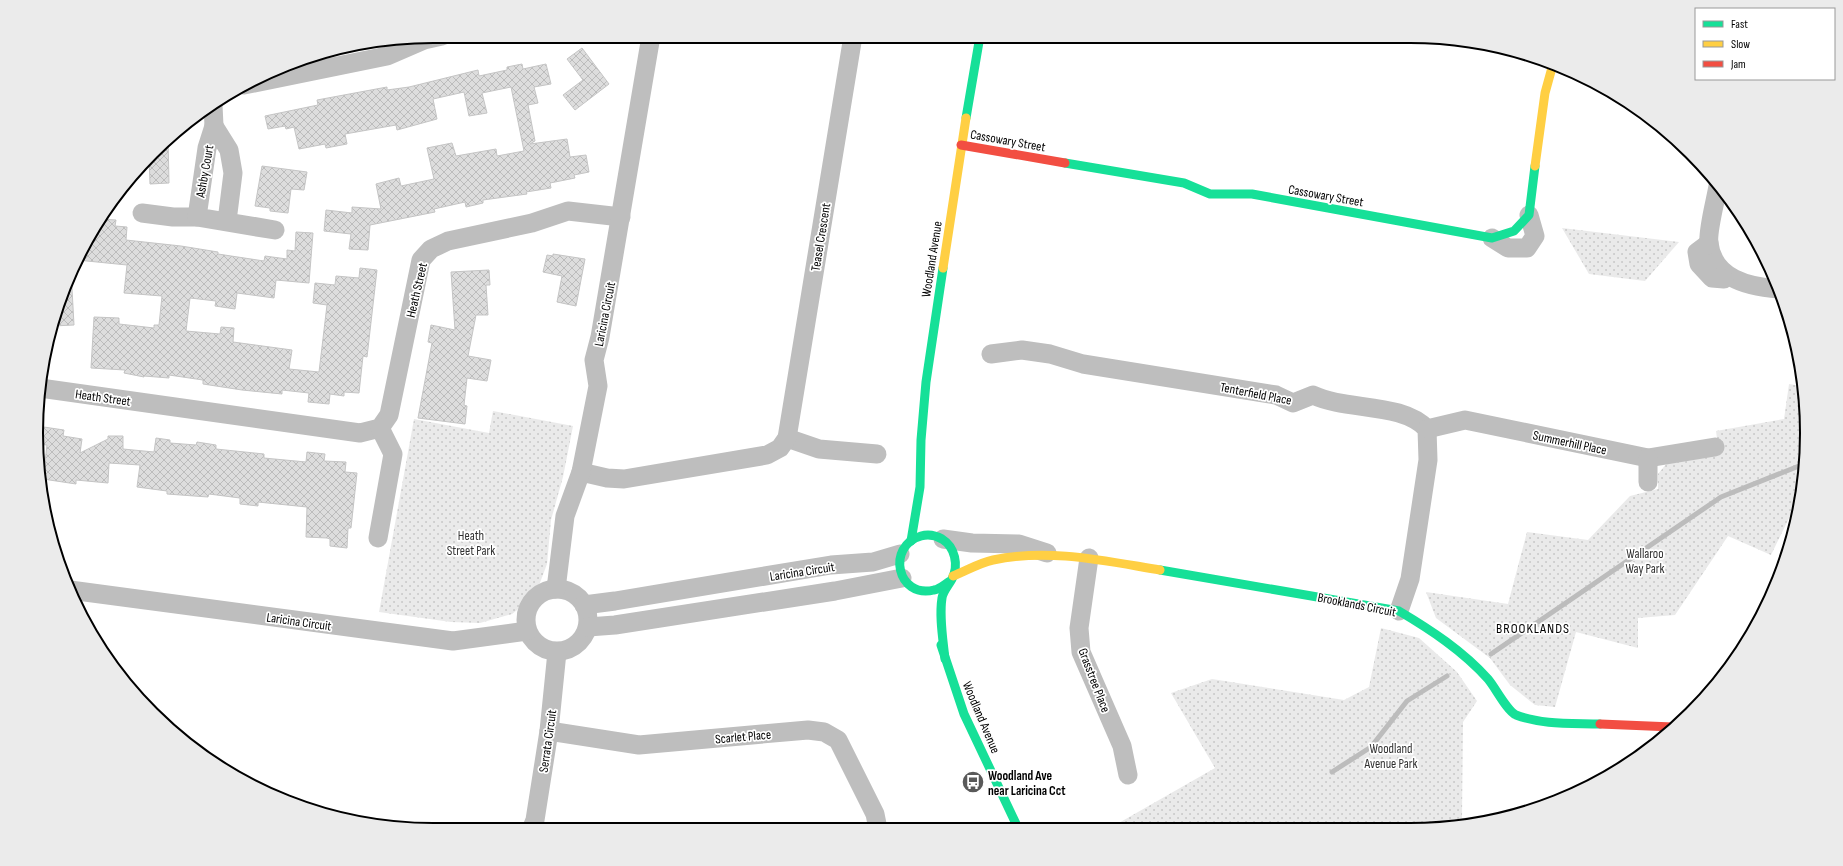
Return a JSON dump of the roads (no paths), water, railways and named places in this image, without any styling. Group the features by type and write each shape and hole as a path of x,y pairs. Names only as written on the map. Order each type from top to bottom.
{"street":[{"name":"Laricina Circuit","path":"556,589 565,516 581,472 598,386 594,360 600,337 650,43"},
{"name":"Teasel Crescent","path":"787,438 852,43"},
{"name":"Woodland Avenue","path":"902,578 899,567 906,547 920,487 921,440 926,382 961,145 979,43"},
{"path":"267,80 388,56 416,44"},
{"path":"1492,238 1508,248 1527,248 1535,236 1529,215 1545,93 1552,70"},
{"name":"Ashby Court","path":"197,217 207,148 214,126 213,111"},
{"name":"Ashby Court","path":"214,126 229,150 233,173 227,221"},
{"name":"Cassowary Street","path":"961,145 1184,183 1210,194 1252,194 1492,238"},
{"path":"1717,193 1708,243 1716,265 1732,279 1757,288 1772,288"},
{"name":"Heath Street","path":"45,389 360,433 380,428 389,415 421,260 431,249 448,240 532,223 568,212 621,217"},
{"path":"142,213 173,217 197,217 227,221 244,226 276,230"},
{"name":"Tenterfield Place","path":"991,354 1022,350 1050,354 1083,364 1276,395 1293,403 1313,395 1325,401 1397,413 1420,422 1427,429"},
{"name":"Summerhill Place","path":"1427,429 1465,420 1648,458 1714,447"},
{"path":"378,538 393,454 380,428"},
{"path":"1399,612 1410,579 1427,468 1427,429"},
{"path":"581,472 607,478 631,478 767,455 780,448 787,438 819,449 877,454"},
{"path":"1648,458 1648,482"},
{"name":"Woodland Avenue","path":"920,487 927,506"},
{"path":"906,547 925,535 939,534"},
{"name":"Woodland Avenue","path":"939,534 950,546 956,557 956,567 952,579 942,596 941,620 945,659"},
{"name":"Brooklands Circuit","path":"939,534 972,543 1019,544 1050,554"},
{"name":"Laricina Circuit","path":"584,605 623,600 831,565 873,562 906,547"},
{"name":"Brooklands Circuit","path":"952,579 992,560 1050,554 1089,558 1399,612 1428,628 1459,652 1488,679 1514,714 1541,722 1667,726"},
{"name":"Grasstree Place","path":"1089,558 1079,628 1081,652 1122,746 1128,775"},
{"path":"902,578 917,590 933,592 943,588 952,579"},
{"name":"Laricina Circuit","path":"588,627 615,625 827,592 902,578"},
{"path":"556,589 573,594 584,605 588,615 588,627 583,637 576,645 567,650 557,652 546,650 537,644 527,631 526,612 531,603 544,592 556,589"},
{"path":"917,590 924,603"},
{"name":"Laricina Circuit","path":"77,591 452,641 527,631"},
{"name":"Woodland Avenue","path":"931,616 964,714 1016,823"},
{"name":"Serrata Circuit","path":"534,823 550,731 557,652"},
{"name":"Scarlet Place","path":"550,731 639,745 808,730 824,732 838,740 875,814 877,823"}],"waterway":[{"path":"1491,654 1721,497 1798,466"},
{"path":"1332,772 1371,747 1407,701 1447,676"}],"place":[{"name":"Woodland Ave near Laricina Cct","path":"973,782"}],"district":[{"name":"BROOKLANDS","path":"1533,628"}],"park label":[{"name":"Heath Street Park","path":"471,542"},
{"name":"Wallaroo Way Park","path":"1645,560"},
{"name":"Woodland Avenue Park","path":"1391,756"}]}
